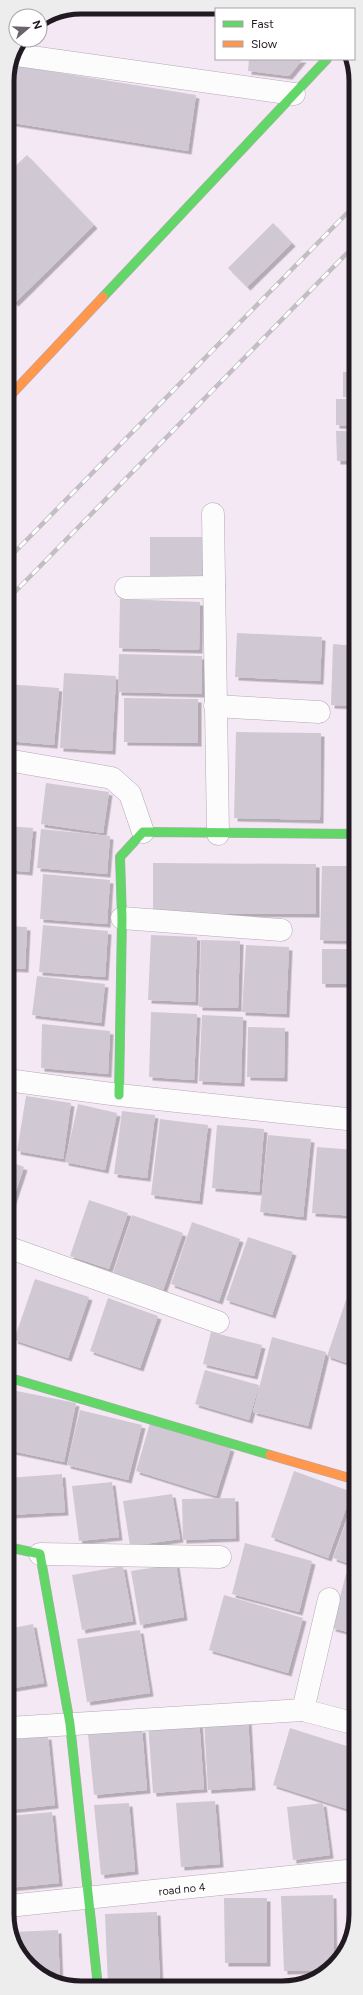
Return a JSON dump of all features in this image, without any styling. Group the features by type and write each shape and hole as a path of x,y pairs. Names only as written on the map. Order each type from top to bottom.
{"street":[{"path":"19,55 294,94"},
{"path":"14,392 326,60"},
{"path":"213,514 218,834"},
{"path":"126,588 214,587"},
{"path":"215,706 319,712"},
{"path":"14,761 112,778 130,794 143,832"},
{"path":"119,1096 122,918 120,857 143,832 218,834 349,834"},
{"path":"122,918 281,930"},
{"path":"14,1081 119,1096 349,1119"},
{"path":"14,1249 218,1322"},
{"path":"14,1379 349,1478"},
{"path":"14,1548 40,1554 220,1557"},
{"path":"40,1554 70,1724 90,1899 97,1981"},
{"path":"303,1710 329,1599"},
{"path":"14,1728 303,1710 349,1722"},
{"name":"road no 4","path":"14,1905 90,1899 349,1871"}],"building":[{"path":"249,60 302,60 289,76 248,71"},
{"path":"16,66 196,95 188,151 14,123 14,77"},
{"path":"27,155 94,225 15,303 14,302 14,167"},
{"path":"273,223 292,243 247,287 228,268"},
{"path":"343,372 349,372 349,398 343,397"},
{"path":"336,399 349,399 349,426 336,425"},
{"path":"336,431 349,431 349,461 337,461"},
{"path":"150,537 203,537 204,580 150,580"},
{"path":"120,599 200,602 199,650 119,648"},
{"path":"237,633 322,637 320,681 235,677"},
{"path":"333,644 349,645 349,706 331,705"},
{"path":"119,654 202,656 202,694 118,692"},
{"path":"64,673 116,676 112,751 60,748"},
{"path":"14,685 59,688 54,745 14,742"},
{"path":"124,698 198,699 198,743 124,742"},
{"path":"236,732 321,733 320,820 234,818"},
{"path":"46,783 109,792 103,833 41,824"},
{"path":"14,827 33,828 29,872 14,871"},
{"path":"41,829 110,836 107,874 37,868"},
{"path":"153,863 316,864 316,914 153,913"},
{"path":"322,866 349,866 349,941 320,940"},
{"path":"43,874 110,880 107,924 40,919"},
{"path":"43,925 108,931 105,977 39,972"},
{"path":"14,926 27,927 25,969 14,968"},
{"path":"151,935 197,937 195,1002 148,1000"},
{"path":"201,940 240,941 238,1008 199,1007"},
{"path":"246,945 289,947 286,1014 242,1012"},
{"path":"322,949 349,949 349,984 322,984"},
{"path":"37,976 105,984 101,1023 32,1015"},
{"path":"151,1012 197,1014 194,1080 149,1077"},
{"path":"202,1015 243,1017 241,1083 199,1081"},
{"path":"42,1024 110,1031 108,1074 41,1068"},
{"path":"248,1027 285,1028 284,1078 247,1077"},
{"path":"26,1096 71,1103 63,1159 17,1151"},
{"path":"78,1104 117,1113 105,1170 65,1162"},
{"path":"122,1111 155,1115 147,1178 114,1174"},
{"path":"160,1119 208,1125 199,1201 151,1195"},
{"path":"217,1125 264,1129 259,1192 212,1188"},
{"path":"268,1135 311,1139 303,1217 260,1212"},
{"path":"317,1147 349,1149 349,1216 312,1213"},
{"path":"14,1163 24,1167 14,1197"},
{"path":"89,1200 128,1213 109,1269 70,1256"},
{"path":"132,1215 183,1233 161,1296 111,1279"},
{"path":"192,1222 240,1239 219,1301 171,1284"},
{"path":"248,1237 293,1252 272,1315 226,1300"},
{"path":"35,1279 89,1297 68,1358 14,1340"},
{"path":"108,1298 158,1316 140,1368 90,1351"},
{"path":"346,1300 349,1301 349,1364 327,1356"},
{"path":"211,1332 262,1345 254,1376 203,1364"},
{"path":"272,1337 326,1352 308,1426 253,1412"},
{"path":"205,1370 259,1385 249,1420 195,1404"},
{"path":"14,1390 76,1403 64,1462 14,1451"},
{"path":"80,1410 142,1425 128,1480 67,1465"},
{"path":"150,1423 231,1448 216,1496 136,1471"},
{"path":"294,1471 349,1491 349,1500 328,1558 271,1537"},
{"path":"62,1474 65,1512 14,1515 14,1477"},
{"path":"112,1482 119,1537 79,1541 72,1486"},
{"path":"172,1494 180,1539 130,1546 123,1501"},
{"path":"235,1498 236,1538 183,1540 182,1499"},
{"path":"349,1513 349,1564 333,1558"},
{"path":"245,1543 312,1561 299,1612 232,1594"},
{"path":"176,1564 184,1617 140,1625 131,1571"},
{"path":"123,1566 133,1621 82,1630 72,1575"},
{"path":"346,1574 349,1575 349,1632 332,1628"},
{"path":"224,1595 303,1618 288,1673 209,1650"},
{"path":"33,1624 44,1683 14,1688 14,1628"},
{"path":"140,1630 150,1693 87,1702 77,1639"},
{"path":"248,1718 252,1787 208,1790 204,1720"},
{"path":"199,1719 204,1789 153,1793 148,1723"},
{"path":"290,1728 349,1747 349,1803 347,1809 273,1785"},
{"path":"142,1729 147,1790 94,1795 88,1734"},
{"path":"48,1736 55,1805 14,1809 14,1739"},
{"path":"215,1801 220,1864 181,1867 176,1803"},
{"path":"129,1803 135,1871 101,1875 94,1805"},
{"path":"323,1803 330,1855 293,1860 287,1807"},
{"path":"52,1812 59,1883 14,1887 14,1815"},
{"path":"333,1895 334,1956 318,1970 284,1971 281,1896"},
{"path":"224,1898 267,1898 267,1963 225,1963"},
{"path":"157,1912 160,1981 108,1981 105,1914"},
{"path":"58,1930 60,1977 44,1970 34,1961 25,1951 16,1932"}],"railway":[{"path":"14,553 349,211"},
{"path":"14,593 349,251"}],"traffic: fast":[{"path":"103,297 326,60"},
{"path":"119,1095 122,918 120,857 143,832 349,834"},
{"path":"14,1379 270,1455"},
{"path":"14,1548 40,1554 70,1724 97,1981"}],"traffic: slow":[{"path":"14,392 103,297"},
{"path":"270,1455 349,1478"}]}
